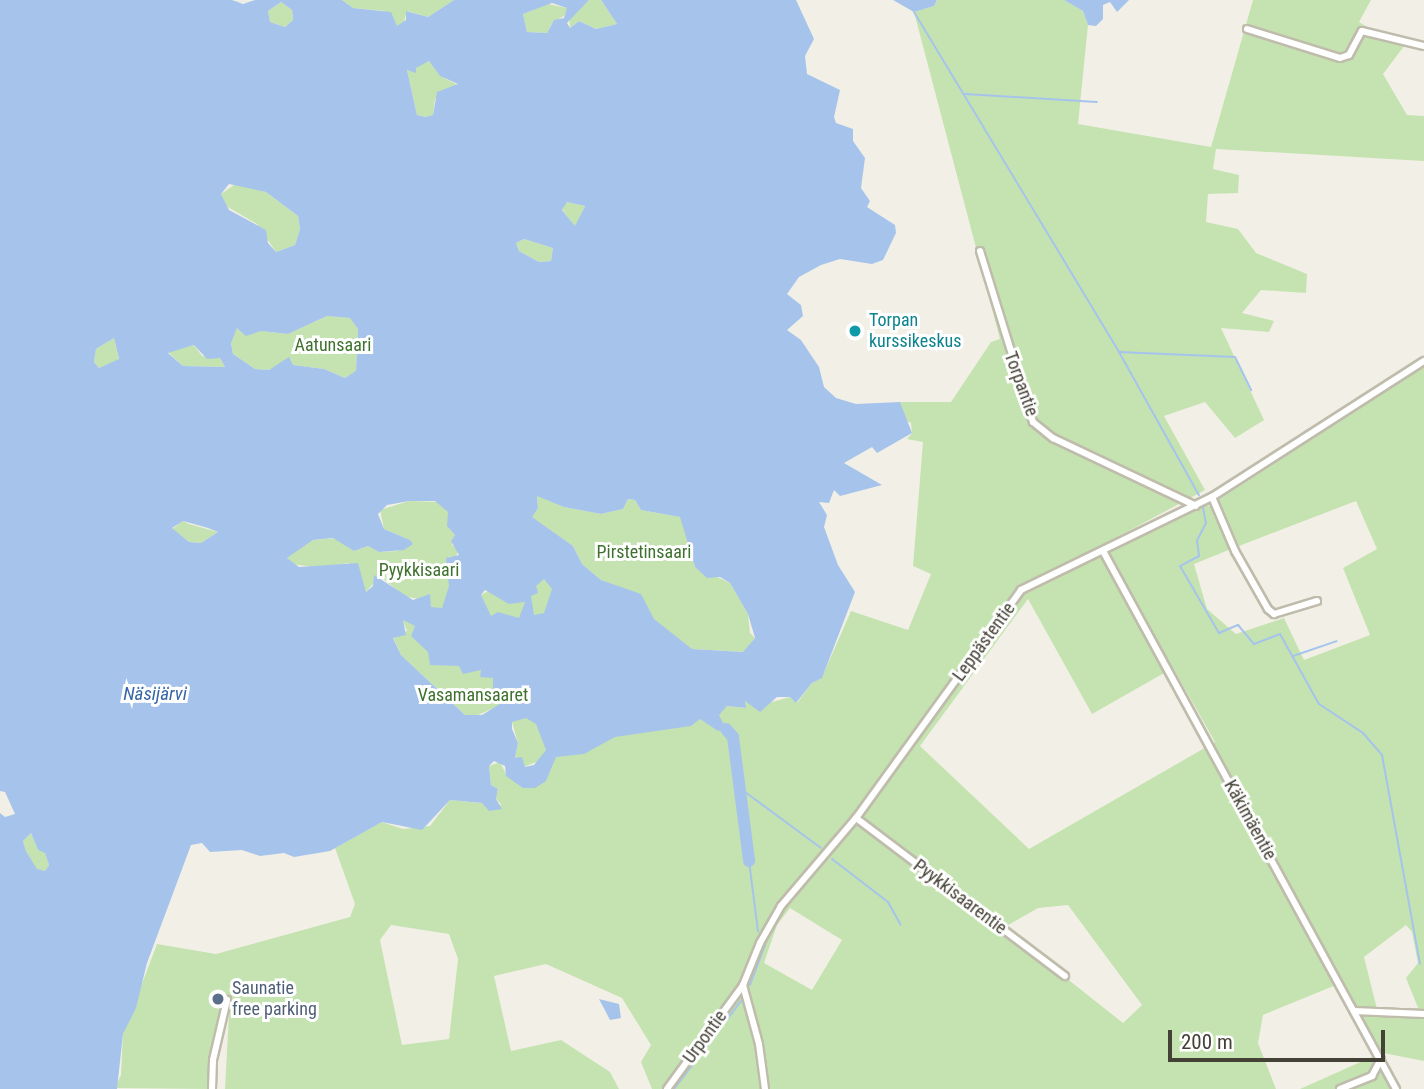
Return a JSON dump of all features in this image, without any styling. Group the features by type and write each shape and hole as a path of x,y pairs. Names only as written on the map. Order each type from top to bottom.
{"street":[{"path":"1247,29 1340,58 1349,55 1362,31 1424,46"},
{"name":"Torpantie","path":"980,251 1033,422 1053,438 1196,506"},
{"name":"Leppästentie","path":"743,985 781,906 856,818 1021,590 1212,497 1424,361"},
{"path":"1212,497 1235,551 1268,608 1275,614 1317,601"},
{"name":"Käkimäentie","path":"1102,551 1381,1057 1396,1089"},
{"name":"Pyykkisaarentie","path":"856,818 1065,976"},
{"path":"743,985 759,1044 765,1089"},
{"name":"Urpontie","path":"667,1089 743,985"},
{"path":"212,1089 213,1060 227,1000"},
{"path":"1354,1011 1424,1013"},
{"path":"1340,1089 1373,1076 1381,1057"}],"green space":[{"path":"342,0 454,0 428,17 407,11 403,25 397,26 385,11 353,8"},
{"path":"589,0 601,0 617,24 596,29 579,21 570,28 569,18"},
{"path":"937,0 1064,0 1083,11 1088,25 1078,124 1211,147 1253,0 1371,0 1359,22 1377,33 1408,41 1383,74 1407,115 1424,116 1424,161 1216,149 1213,169 1239,175 1238,193 1208,194 1206,222 1238,229 1256,253 1307,274 1306,293 1261,290 1242,313 1274,321 1269,332 1221,328 1264,420 1235,438 1205,402 1164,416 1205,490 1108,542 1113,551 1206,505 1213,507 1231,549 1194,564 1207,609 1236,634 1284,618 1304,660 1370,635 1343,568 1377,549 1356,501 1239,546 1218,500 1424,367 1424,1061 1383,1053 1400,1089 1300,1089 1374,1056 1336,985 1263,1015 1258,1043 1276,1089 652,1089 641,1062 651,1045 622,998 546,964 494,976 511,1051 561,1040 610,1072 619,1089 225,1089 230,995 212,995 211,1005 224,1007 211,1047 208,1089 115,1088 121,1075 123,1034 157,944 216,954 350,917 355,904 335,848 382,822 403,829 430,826 450,800 502,805 496,799 498,789 491,785 489,766 500,762 507,776 524,788 536,762 524,767 515,758 518,743 512,722 491,709 474,717 465,715 401,655 393,637 407,631 402,619 415,625 418,599 404,596 380,576 366,592 348,563 321,568 291,564 287,557 313,540 339,538 354,551 368,546 379,552 398,551 410,540 384,529 380,510 409,501 439,502 448,512 449,528 455,535 452,545 459,550 455,558 449,556 481,595 523,572 544,579 700,719 709,722 727,706 745,708 744,701 757,706 790,697 797,703 812,683 822,677 851,611 908,630 931,574 913,566 923,442 907,439 912,433 911,423 904,420 900,402 951,402 991,342 1000,339 914,12 934,6","holes":["1028,599 1092,714 1173,668 1215,742 1029,849 920,746","1068,905 1142,1005 1123,1023 1003,928 1038,908","790,908 842,940 812,990 764,963 777,925","391,925 449,934 458,959 449,1039 402,1045 380,940","1406,925 1412,932 1418,963 1406,978 1419,1010 1377,1009 1364,957"]},
{"path":"281,2 292,10 293,20 285,27 270,22 268,11"},
{"path":"548,4 567,8 567,14 552,23 547,33 527,32 523,14"},
{"path":"429,61 444,78 458,85 435,99 433,115 425,117 417,115 407,70"},
{"path":"237,183 266,192 298,216 300,229 295,245 276,252 257,224 226,206 221,194"},
{"path":"567,202 585,206 575,227 562,209"},
{"path":"524,239 553,248 551,261 539,262 519,251 516,243"},
{"name":"Aatunsaari","path":"327,316 351,318 358,329 356,372 345,378 324,369 293,365 290,360 269,370 255,369 233,354 231,342 237,328 288,334"},
{"path":"114,338 119,360 99,368 94,362 96,349"},
{"path":"194,345 202,356 220,358 225,367 183,366 168,352"},
{"name":"Pirstetinsaari","path":"537,495 564,507 601,514 623,509 628,499 635,500 641,510 681,517 695,567 730,583 748,614 750,633 755,638 744,652 692,649 666,655 616,586 601,580 582,564 573,546 531,517 538,508"},
{"path":"183,521 218,532 201,543 189,542 172,529"},
{"path":"31,833 38,850 45,852 49,865 45,871 37,870 26,851 23,841"}],"water":[{"name":"Näsijärvi","path":"0,0 232,0 243,4 255,0 342,0 353,8 391,12 397,26 406,20 406,11 428,17 454,0 589,0 567,23 570,28 579,21 596,29 617,24 601,0 796,0 814,39 805,56 807,74 840,90 834,117 836,123 853,129 853,141 865,158 861,188 870,201 867,207 895,225 896,233 883,260 872,264 840,259 821,265 799,277 787,294 801,305 803,316 787,330 801,340 819,367 824,387 836,398 856,404 900,402 912,433 877,453 872,447 844,463 882,485 840,496 834,490 829,503 819,502 827,515 824,527 838,565 855,592 822,678 812,683 796,703 790,697 777,697 760,712 745,701 746,708 727,706 719,715 726,729 718,731 700,719 691,726 615,737 584,754 556,757 546,781 535,788 523,788 506,776 505,766 494,761 489,766 491,785 498,789 496,799 502,809 489,811 482,803 450,800 422,830 382,822 330,851 294,857 284,853 260,856 242,850 210,852 202,843 191,845 147,963 136,1008 123,1034 117,1089 0,1089 0,813 5,817 15,814 5,792 0,791","holes":["281,2 292,10 293,20 285,27 270,22 268,11","552,3 567,8 564,18 554,20 547,33 527,32 523,14","429,61 440,76 458,84 437,92 433,115 417,115 407,70 416,73 416,68","229,184 266,192 298,216 300,229 295,245 276,252 268,243 266,230 229,210 221,194","567,202 585,206 575,226 562,210","524,239 553,248 551,261 539,262 519,251 516,243","327,316 350,318 358,329 356,371 345,378 324,369 293,365 289,357 269,370 255,369 233,354 231,343 237,328 246,336 261,331 288,334","114,338 119,359 99,368 94,362 96,349","194,345 207,359 220,358 225,367 183,366 168,353","537,496 564,507 601,514 623,509 628,499 635,500 641,510 680,517 695,567 707,578 720,577 730,583 748,614 755,638 743,652 692,649 654,619 641,594 601,580 582,564 573,546 532,517 538,508","409,501 435,501 448,512 447,526 455,535 451,541 459,555 446,558 449,586 442,608 431,607 430,594 413,600 374,575 373,586 366,592 358,563 299,567 287,558 313,540 333,538 354,551 368,546 379,552 404,550 413,544 410,540 384,529 378,514 387,505","183,521 218,532 201,543 189,542 172,528","544,579 552,589 544,613 534,615 531,596 538,593 536,586","485,590 509,604 525,602 519,618 498,612 491,616 481,595","403,620 415,626 411,636 428,652 430,665 459,666 463,674 481,670 480,677 493,678 493,689 506,700 482,715 465,715 401,655 393,638 406,635","526,718 536,724 546,750 534,765 525,767 522,757 515,758 518,743 512,722","31,833 38,850 45,853 49,865 45,871 37,869 23,841"]},
{"path":"893,0 937,0 934,6 914,12"},
{"path":"1064,0 1129,0 1117,12 1110,2 1103,5 1103,19 1096,26 1088,25 1083,11"},
{"path":"599,999 619,1004 621,1018 610,1020"}],"waterway":[{"path":"914,12 1119,352 1199,495"},
{"path":"965,94 1097,102"},
{"path":"1119,352 1235,357 1251,390"},
{"path":"1203,508 1206,523 1197,541 1199,556 1180,566 1219,633 1238,625 1254,644 1280,634 1319,704 1363,733 1382,755 1420,964"},
{"path":"1293,656 1337,641"},
{"path":"726,729 733,737 749,861"},
{"path":"741,789 821,848"},
{"path":"832,859 888,902 901,925"},
{"path":"749,861 758,931"},
{"path":"750,985 765,945"},
{"path":"674,1089 741,1001"}],"place":[{"name":"Torpan kurssikeskus","path":"855,331"},
{"name":"Saunatie free parking","path":"218,999"}],"park label":[{"name":"Pyykkisaari","path":"419,570"},
{"name":"Vasamansaaret","path":"473,695"}]}
